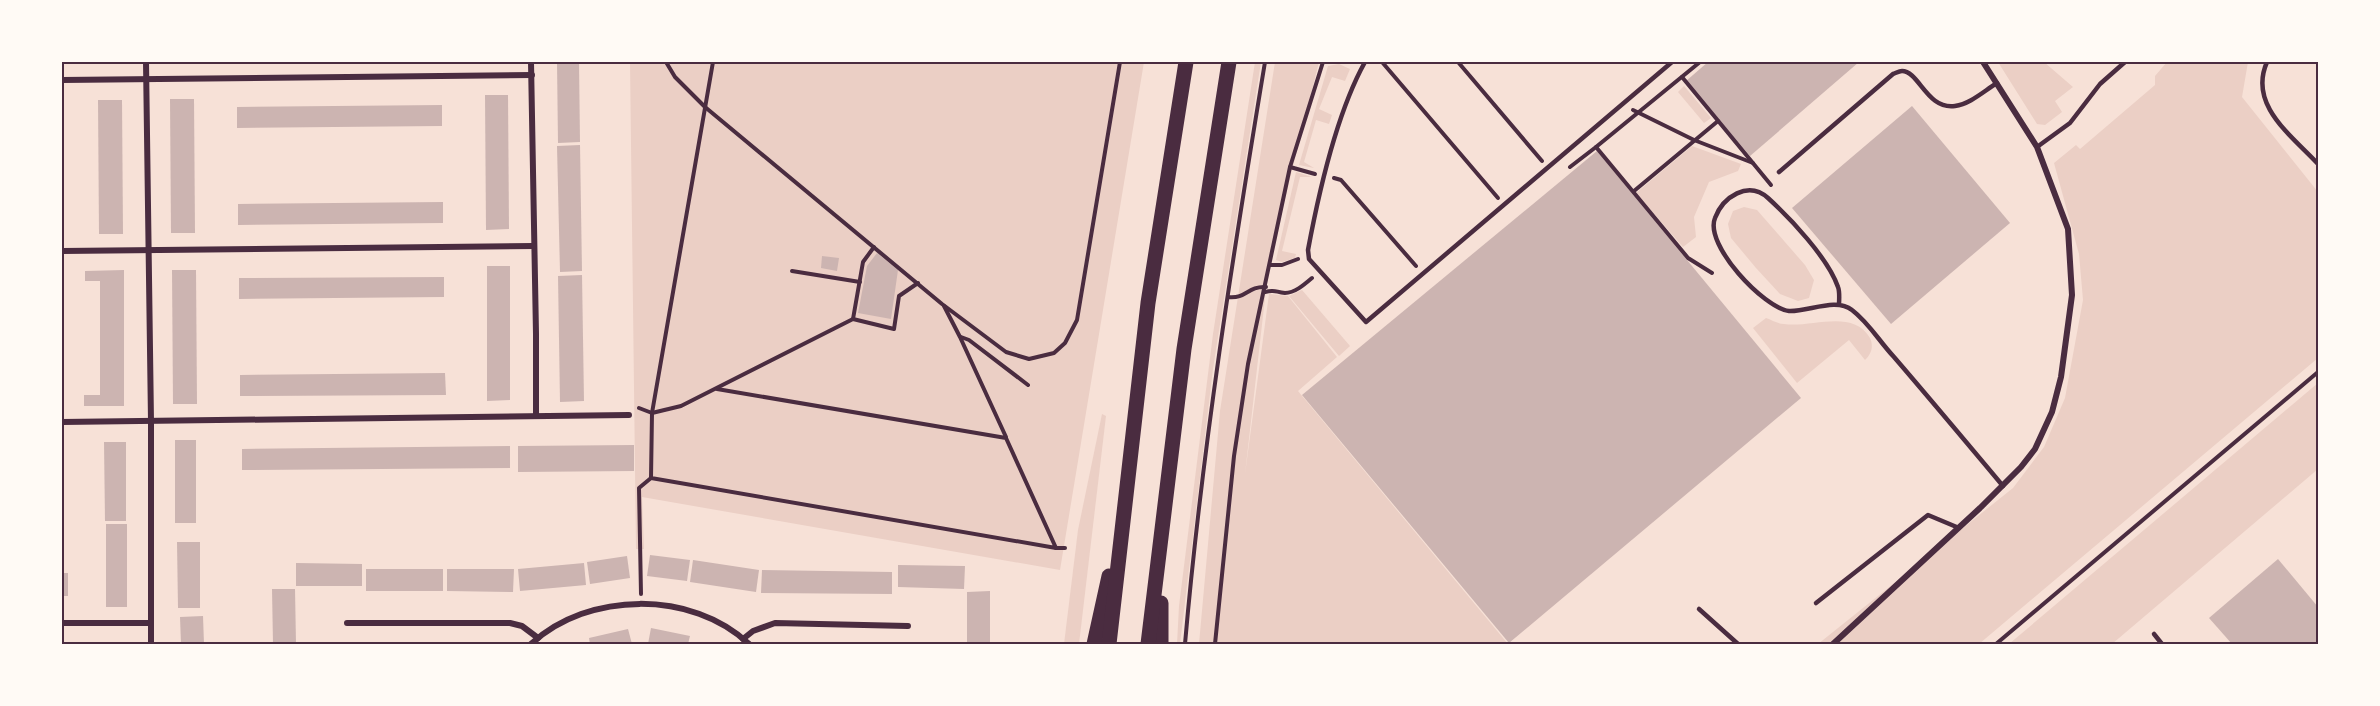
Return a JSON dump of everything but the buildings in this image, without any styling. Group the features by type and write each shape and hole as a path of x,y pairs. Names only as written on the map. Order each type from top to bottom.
{"highway":[{"path":"1109,645 1148,303 1186,62"},
{"path":"1148,645 1184,349 1229,62"},
{"path":"1094,645 1102,603 1121,532"},
{"path":"1160,537 1161,645"}],"street":[{"path":"146,62 151,421 151,645"},
{"path":"531,62 536,416"},
{"path":"1833,645 2003,486 2035,449 2052,412 2069,333 2072,295 2068,229 2037,147 1983,62"},
{"path":"62,80 532,75"},
{"path":"62,251 534,246"},
{"path":"62,422 629,416"},
{"path":"531,645 538,638 570,619 604,607 641,603 678,608 712,620 749,645"},
{"path":"62,623 150,623"},
{"path":"347,623 510,623 522,626 538,638"},
{"path":"743,639 753,631 775,623 908,626"}],"lane":[{"path":"1365,62 1357,77 1324,176 1308,250 1320,271 1366,322 1672,62"},
{"path":"2037,147 2070,123 2100,84 2125,62"},
{"path":"2267,62 2261,90 2265,104 2319,164"},
{"path":"1779,172 1893,74 1902,71 1910,74 1937,103 1944,106 1966,103 1996,83"},
{"path":"1839,305 1839,288 1822,259 1801,232 1764,195 1749,189 1733,194 1722,206 1714,220 1714,238 1758,294 1775,308 1791,311 1839,305 1849,307 1864,320 2003,486"},
{"path":"1816,603 1928,515 1959,528"},
{"path":"1699,609 1738,645"},
{"path":"2154,634 2162,645"}],"path":[{"path":"666,62 675,77 705,107 942,303 1006,352 1018,357 1029,358 1054,353 1065,343 1077,320 1120,62"},
{"path":"641,603 639,488 651,478 652,413 713,62"},
{"path":"1185,645 1207,448 1264,62"},
{"path":"1215,645 1234,456 1248,364 1290,167 1323,62"},
{"path":"1382,62 1504,205"},
{"path":"1458,62 1556,177 1700,62"},
{"path":"1682,77 1776,190"},
{"path":"1621,105 1694,141 1753,163"},
{"path":"1634,191 1718,120"},
{"path":"1596,147 1688,258 1712,273"},
{"path":"1290,167 1314,174"},
{"path":"1333,178 1341,180 1423,274"},
{"path":"853,319 863,262 874,247"},
{"path":"1269,265 1282,265 1309,255"},
{"path":"792,271 860,282"},
{"path":"1228,297 1239,298 1258,287 1285,293 1299,288 1320,271"},
{"path":"629,416 631,405 652,413 681,406 853,319 894,329 899,296 918,283"},
{"path":"942,303 960,336 1056,548"},
{"path":"960,336 969,340 1028,385"},
{"path":"1996,645 2319,372"},
{"path":"717,389 1006,438"},
{"path":"651,478 1065,548"}],"shaded area":[{"path":"630,62 1144,62 1060,570 642,497 644,549 636,549"},
{"path":"1255,62 1261,62 1213,369 1180,644 1177,644 1179,606 1213,334"},
{"path":"1275,62 1319,62 1269,263 1245,474 1269,294 1288,296 1337,357 1298,391 1508,644 1199,644 1220,411"},
{"path":"1998,62 2044,62 2073,87 2055,101 2062,112 2045,125 2037,124"},
{"path":"2167,62 2248,62 2242,97 2318,192 2318,358 1979,644 1818,644 2013,488 2044,447 2065,398 2083,300 2079,254 2054,163 2076,145 2080,149 2155,85 2155,76"},
{"path":"1339,64 1350,69 1345,81 1332,77 1319,109 1332,115 1329,124 1316,120 1304,162 1314,168 1299,165 1328,66"},
{"path":"1684,86 1711,118 1704,123 1678,92"},
{"path":"1692,146 1741,164 1738,171 1709,182 1694,217 1696,237 1683,247 1636,193"},
{"path":"1296,172 1312,177 1300,177 1282,251 1296,254 1295,258 1282,262 1276,260"},
{"path":"1744,207 1757,210 1805,265 1814,280 1809,298 1798,301 1780,294 1731,238 1728,224 1733,211"},
{"path":"1302,290 1350,346 1339,356 1289,296"},
{"path":"1766,318 1777,323 1795,325 1831,321 1853,324 1863,329 1870,338 1871,350 1865,360 1849,340 1797,383 1753,328"},
{"path":"2318,383 2318,469 2112,644 2009,644"},
{"path":"1102,414 1106,416 1079,644 1064,644 1078,530"}]}
